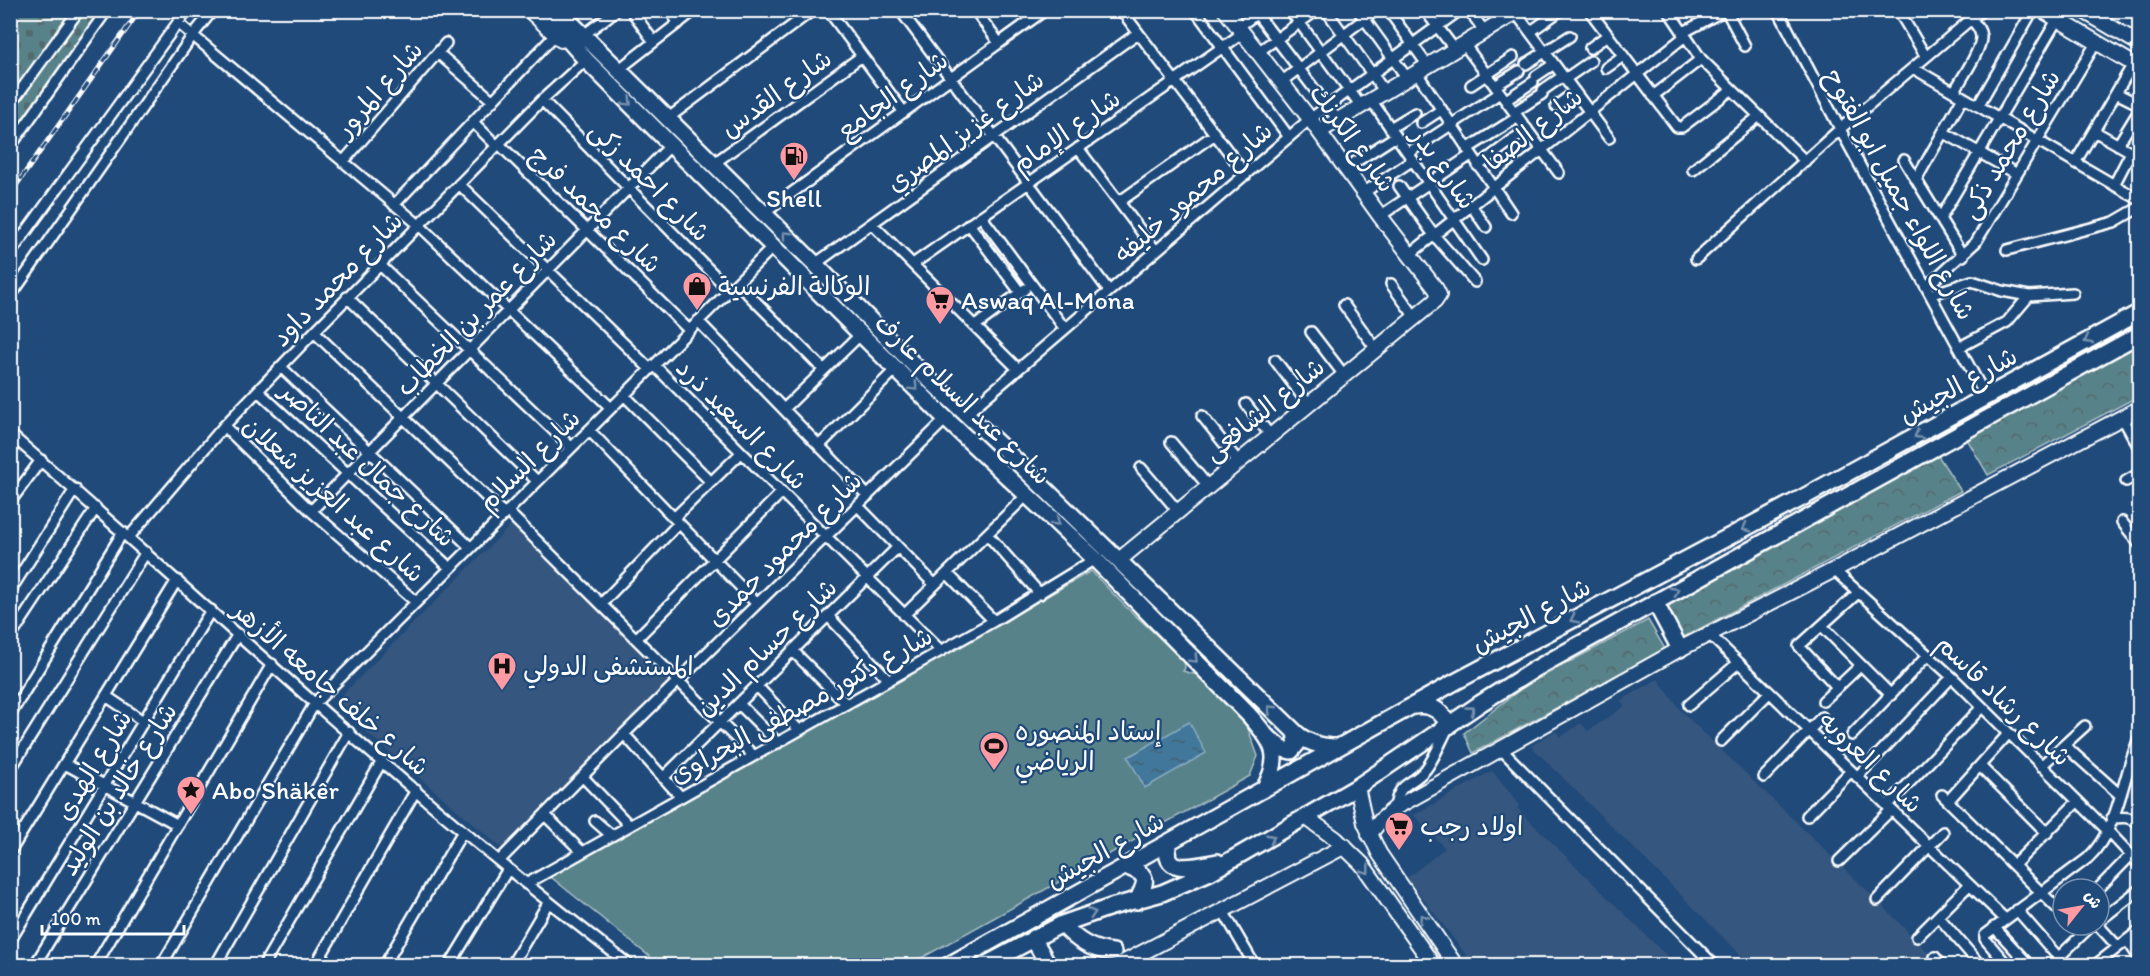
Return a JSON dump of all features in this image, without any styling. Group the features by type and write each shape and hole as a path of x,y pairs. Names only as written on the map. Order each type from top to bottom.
{"main road":[{"path":"542,10 586,60"},
{"path":"558,10 614,66"},
{"name":"شارع عبد السلام عارف","path":"586,60 896,369 1095,559 1239,705 1267,737 1274,755 1274,766 1264,789"},
{"name":"شارع عبد السلام عارف","path":"614,66 816,264 919,370 1119,560 1295,732 1309,742 1337,747"},
{"name":"شارع الجيش","path":"947,966 1337,747 1854,470 2139,312"},
{"name":"شارع الجيش","path":"983,966 1062,924 1186,883 1232,860 1358,787 1535,669 2139,334"},
{"path":"1854,470 1863,488"},
{"path":"1655,602 1680,649"},
{"path":"1409,708 1417,705 1433,707 1440,712 1449,726"},
{"path":"1267,737 1282,749 1291,751 1297,744 1295,732"},
{"path":"1169,842 1168,858 1181,868 1232,860"},
{"path":"1125,866 1141,873 1145,878 1146,884 1137,901"},
{"path":"1062,924 1072,936 1085,945 1115,959"},
{"path":"1033,938 1049,966"}],"street":[{"path":"10,105 79,10"},
{"path":"10,147 107,10"},
{"path":"10,254 187,10"},
{"path":"10,297 193,35 213,10"},
{"name":"شارع عبد السلام عارف","path":"529,10 586,60"},
{"name":"شارع عبد السلام عارف","path":"569,10 589,31 614,66"},
{"path":"589,31 617,10"},
{"path":"631,10 654,42"},
{"path":"669,10 679,23"},
{"path":"614,66 654,42 695,10"},
{"path":"667,119 813,10"},
{"path":"828,10 903,111"},
{"path":"900,10 1109,291"},
{"path":"975,10 999,43"},
{"name":"شارع الجامع","path":"764,213 1045,10"},
{"path":"1121,10 1246,175"},
{"path":"1195,10 1289,137"},
{"name":"شارع الكرنك","path":"1225,10 1320,131 1439,296"},
{"name":"شارع بدر","path":"1290,10 1350,90 1390,128 1482,260"},
{"path":"1258,52 1317,10"},
{"path":"1326,10 1385,92"},
{"path":"1358,10 1393,59 1417,72"},
{"path":"1281,82 1376,10"},
{"path":"1388,10 1412,45 1417,72 1511,213"},
{"path":"1425,10 1437,27 1487,75 1559,173"},
{"name":"شارع محمود خليفه","path":"966,414 1310,118 1460,10"},
{"path":"1469,10 1485,32"},
{"path":"1530,32 1561,10"},
{"path":"1589,10 1674,125 1679,128 1731,90"},
{"path":"1668,10 1701,59 1805,161"},
{"path":"1725,10 1745,46"},
{"name":"شارع الصفا","path":"1409,255 1683,35 1725,10"},
{"name":"شارع اللواء جميل ابو الفتوح","path":"1778,10 1986,397"},
{"path":"1696,259 1840,129 1982,10"},
{"path":"1978,106 2032,10"},
{"path":"2042,10 2132,64"},
{"path":"2075,163 2132,64 2138,41 2082,10"},
{"path":"1259,12 1276,39 1338,120"},
{"name":"شارع الإمام","path":"913,264 1222,47 1259,12"},
{"path":"1902,12 1926,57"},
{"path":"1320,131 1485,32 1511,13 1530,32 1609,138"},
{"path":"1954,92 1980,45 1981,36 1978,27 1971,20"},
{"path":"1940,219 2057,20"},
{"path":"178,23 419,225 611,408"},
{"name":"شارع عزيز المصري","path":"816,264 1138,33"},
{"path":"394,205 555,35"},
{"path":"1590,48 1608,35"},
{"path":"1500,93 1523,68 1570,36"},
{"name":"شارع المرور","path":"343,162 446,43"},
{"name":"شارع محمد ذكى","path":"1929,290 1981,235 2096,43"},
{"path":"438,53 493,101"},
{"name":"شارع القدس","path":"713,164 862,56"},
{"path":"1606,68 1623,56"},
{"path":"1471,85 1513,57"},
{"path":"1653,96 1701,59"},
{"name":"شارع محمد داود","path":"10,715 126,535 224,426 347,297 542,100 586,60"},
{"path":"1380,216 1429,184 1542,92 1591,61"},
{"path":"1363,193 1451,125 1500,93 1534,79 1554,64"},
{"path":"1913,68 2139,200"},
{"path":"1556,105 1575,92"},
{"path":"2116,93 2139,107 2118,145"},
{"path":"1916,180 1963,98"},
{"name":"شارع احمد زكى","path":"542,100 729,290"},
{"path":"1421,123 1442,110"},
{"path":"1390,128 1415,113"},
{"path":"1693,170 1759,116"},
{"name":"شارع محمد فرج","path":"473,122 689,330"},
{"path":"1478,166 1527,129"},
{"path":"2094,131 2135,154 2114,185"},
{"path":"1944,132 2017,174"},
{"path":"1119,202 1215,134"},
{"path":"1346,168 1396,136"},
{"name":"شارع عمر بن الخطاب","path":"311,511 671,145"},
{"path":"1078,148 1156,251"},
{"path":"1904,160 1963,256"},
{"name":"شارع السعيد ذرد","path":"459,184 741,453 941,651"},
{"path":"1399,186 1433,234 1474,282"},
{"path":"1471,205 1486,227"},
{"path":"2007,250 2114,222 2139,207"},
{"path":"981,216 1065,329"},
{"path":"872,224 1018,369"},
{"path":"969,224 1020,292"},
{"name":"شارع السلام","path":"161,966 315,702 773,246"},
{"path":"380,265 571,447"},
{"path":"1929,290 1972,281 2002,291 2029,296 2073,293"},
{"path":"737,283 824,370"},
{"path":"975,326 1031,284"},
{"path":"1391,284 1415,317"},
{"name":"شارع الشافعى","path":"1119,560 1439,296"},
{"path":"1960,347 2007,322 2029,296"},
{"path":"347,297 537,481"},
{"path":"1344,305 1376,349"},
{"path":"698,321 867,496"},
{"path":"314,332 403,418 506,512 754,756"},
{"path":"1311,332 1344,375"},
{"path":"784,409 861,334"},
{"path":"1275,360 1308,404"},
{"path":"280,367 471,548"},
{"path":"819,446 896,369"},
{"name":"شارع جمال عبد الناصر","path":"258,391 450,568"},
{"path":"624,394 711,482"},
{"path":"1246,404 1270,435"},
{"path":"1369,835 1395,808 1680,649 2139,408"},
{"path":"1202,416 1238,461"},
{"path":"2122,417 2139,449"},
{"name":"شارع محمود حمدى","path":"499,861 624,734 946,418"},
{"name":"شارع عبد العزيز شعلان","path":"224,426 311,511 416,602"},
{"path":"589,430 757,604"},
{"name":"شارع خلف جامعه الأزهر","path":"10,434 463,831 548,903 631,966"},
{"path":"1171,442 1208,486"},
{"path":"601,604 711,482 741,453"},
{"path":"10,502 41,460"},
{"path":"1141,468 1178,511"},
{"path":"2126,481 2139,473"},
{"path":"10,591 75,489"},
{"path":"636,639 781,493"},
{"path":"904,615 1027,495"},
{"path":"858,506 935,585"},
{"path":"10,638 96,508"},
{"path":"2122,522 2139,545"},
{"path":"987,534 1040,594"},
{"name":"شارع حسام الدين","path":"663,778 898,547"},
{"path":"10,770 14,755 146,552"},
{"name":"شارع دكتور مصطفى البحراوى","path":"526,884 994,621 1095,559"},
{"name":"شارع رشاد قاسم","path":"1834,570 1952,677 2139,864"},
{"path":"947,573 994,621"},
{"path":"10,852 177,580"},
{"path":"1837,687 1801,650 1801,643 1823,627 1860,592"},
{"name":"شارع الهدى","path":"10,942 211,610"},
{"path":"828,616 889,680"},
{"path":"1823,627 1892,695"},
{"name":"شارع خالد بن الوليد","path":"34,966 238,634"},
{"name":"شارع العروبه","path":"1709,634 2005,920"},
{"path":"793,651 846,704"},
{"path":"1852,735 1928,655"},
{"path":"1689,705 1738,663"},
{"path":"95,966 272,664"},
{"path":"1823,701 1861,665"},
{"path":"1807,816 1854,774 1952,677"},
{"path":"757,687 799,730"},
{"path":"1721,741 1769,693"},
{"path":"106,696 143,721"},
{"path":"739,704 778,742"},
{"path":"1839,861 1982,707"},
{"path":"1764,777 1822,717"},
{"path":"1395,808 1400,789 1426,768 1449,726"},
{"path":"2041,766 2085,726"},
{"path":"215,966 349,732"},
{"path":"624,734 680,796"},
{"path":"2009,734 1980,766 1945,798 2051,901"},
{"path":"2062,877 2098,849 2108,831 2139,736"},
{"path":"2064,745 2120,795"},
{"path":"1501,749 1704,962 1715,966"},
{"path":"263,966 382,761"},
{"path":"65,764 178,825"},
{"path":"1980,766 2047,833"},
{"path":"583,777 629,825"},
{"path":"1358,787 1369,835 1456,966"},
{"path":"315,966 416,790"},
{"path":"2014,865 2077,802"},
{"path":"545,815 582,852"},
{"path":"1307,818 1345,846 1362,864 1434,966"},
{"path":"2112,818 2132,818 2139,824"},
{"path":"595,821 611,836"},
{"path":"384,966 463,831"},
{"path":"1877,900 1943,832"},
{"path":"1115,959 1223,911 1345,846"},
{"path":"2110,877 2131,855"},
{"path":"449,966 508,869"},
{"path":"1917,937 1969,885"},
{"path":"2008,966 1984,936 2051,885"},
{"path":"2111,912 2139,889"},
{"path":"511,966 548,903"},
{"path":"2017,910 2066,966"},
{"path":"1223,911 1255,966"},
{"path":"1938,916 1981,966"},
{"path":"1994,927 2030,966"},
{"path":"2099,964 2139,930"},
{"path":"2059,957 2080,937"},
{"path":"2110,937 2118,947"},
{"path":"2127,940 2139,959"},
{"path":"1425,953 1439,942"},
{"path":"1935,957 1942,966"}],"shaded area":[{"name":"المستشفى الدولي","path":"513,523 671,681 503,849 333,704"},
{"path":"1658,679 1682,712 1881,904 1940,965 1751,965 1531,746 1555,731 1561,737 1581,723 1588,731 1625,706 1620,701"},
{"path":"1492,771 1520,805 1517,808 1670,959 1664,965 1474,965 1407,878 1445,848 1414,815"}],"green space":[{"path":"11,11 107,11 11,148"},
{"path":"2139,344 2139,396 1988,475 1967,439"},
{"path":"1937,454 1961,491 1682,638 1663,608"},
{"name":"إستاد المنصوره الرياضي","path":"1091,571 1126,607 1184,660 1183,671 1197,675 1247,726 1258,756 1250,776 909,965 660,965 547,874 703,791 854,704 856,706"},
{"path":"1648,620 1665,649 1473,753 1464,733 1526,685"}],"water":[{"path":"1189,722 1206,753 1145,788 1128,757"}],"railway":[{"path":"10,194 140,10"}],"place":[{"name":"Shell","path":"794,182"},
{"name":"الوكالة الفرنسية","path":"697,312"},
{"name":"Aswaq Al-Mona","path":"940,326"},
{"name":"المستشفى الدولي","path":"502,692"},
{"name":"إستاد المنصوره الرياضي","path":"994,772"},
{"name":"Abo Shäkêr","path":"191,816"},
{"name":"اولاد رجب","path":"1399,852"}]}
